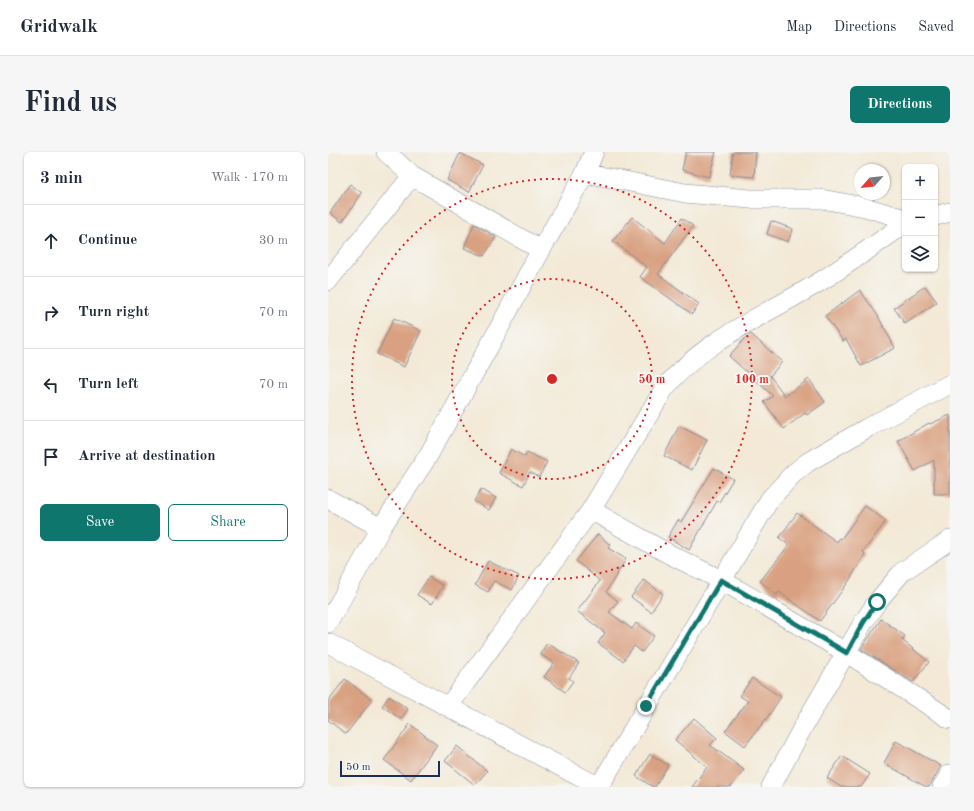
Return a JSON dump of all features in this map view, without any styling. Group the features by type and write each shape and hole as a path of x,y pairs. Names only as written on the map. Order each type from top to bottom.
{"street":[{"path":"386,152 412,176 541,250"},
{"path":"328,622 381,528 428,456 585,173 594,152"},
{"path":"585,173 685,193 750,199 821,199 865,207 902,218"},
{"path":"328,281 412,176"},
{"path":"938,215 950,212"},
{"path":"448,707 591,510 664,389 676,374 696,357 733,332 822,280 902,226"},
{"path":"328,643 599,787 770,499 793,474 813,459 867,428 950,384"},
{"path":"328,499 381,528"},
{"path":"591,510 667,553 721,580 847,653 950,719"},
{"path":"771,787 803,727 863,623 877,602 902,572 950,540"},
{"path":"942,787 950,774"}],"building":[{"path":"686,152 716,152 709,177 682,170"},
{"path":"733,152 756,152 754,177 730,175"},
{"path":"460,153 483,165 469,192 447,180"},
{"path":"350,184 362,193 342,222 330,213"},
{"path":"632,217 665,243 682,218 693,226 658,274 699,304 692,314 640,277 647,267 613,241"},
{"path":"771,221 793,229 788,242 767,234"},
{"path":"474,224 496,237 484,256 464,248"},
{"path":"925,286 937,302 905,324 894,308"},
{"path":"860,290 878,316 895,348 861,366 846,339 843,341 825,316"},
{"path":"394,318 421,331 404,367 377,354"},
{"path":"751,334 782,362 770,376 785,396 809,379 825,402 807,415 805,413 784,429 764,402 773,396 729,356 747,336"},
{"path":"950,415 950,494 934,494 934,460 915,471 898,441 929,423 930,424"},
{"path":"679,426 707,440 692,470 664,456"},
{"path":"511,449 525,457 527,452 547,462 539,477 530,472 523,486 499,473"},
{"path":"714,468 733,479 719,502 717,501 689,550 668,537 678,520 681,522"},
{"path":"481,489 496,498 489,510 474,501"},
{"path":"865,506 886,521 863,552 865,554 849,581 820,621 779,592 777,595 760,581 789,545 779,538 797,513 837,542 839,538 841,539"},
{"path":"598,534 610,545 608,548 626,559 606,592 618,601 609,612 632,629 636,623 654,636 642,652 634,646 623,661 598,643 605,633 577,611 600,581 576,561"},
{"path":"488,561 519,576 512,590 494,581 488,592 475,585"},
{"path":"429,577 443,586 432,604 417,595"},
{"path":"644,580 663,594 651,612 631,597"},
{"path":"881,619 905,636 902,640 929,662 913,682 861,649"},
{"path":"547,643 579,663 569,678 573,681 565,692 544,677 554,663 540,654"},
{"path":"752,678 781,697 745,746 725,731 748,701 740,696"},
{"path":"345,679 372,700 346,734 328,720 328,701"},
{"path":"389,696 408,709 401,719 382,706"},
{"path":"694,718 717,738 710,745 744,770 731,787 692,787 707,767 675,740"},
{"path":"410,724 437,745 411,780 384,760"},
{"path":"896,741 941,766 929,787 926,787 884,763"},
{"path":"457,746 487,771 475,785 445,761"},
{"path":"650,754 668,765 655,787 636,776"},
{"path":"842,756 870,774 861,787 841,787 827,778"}],"route":[{"path":"646,706 721,580 847,653 863,623 877,602"}]}
